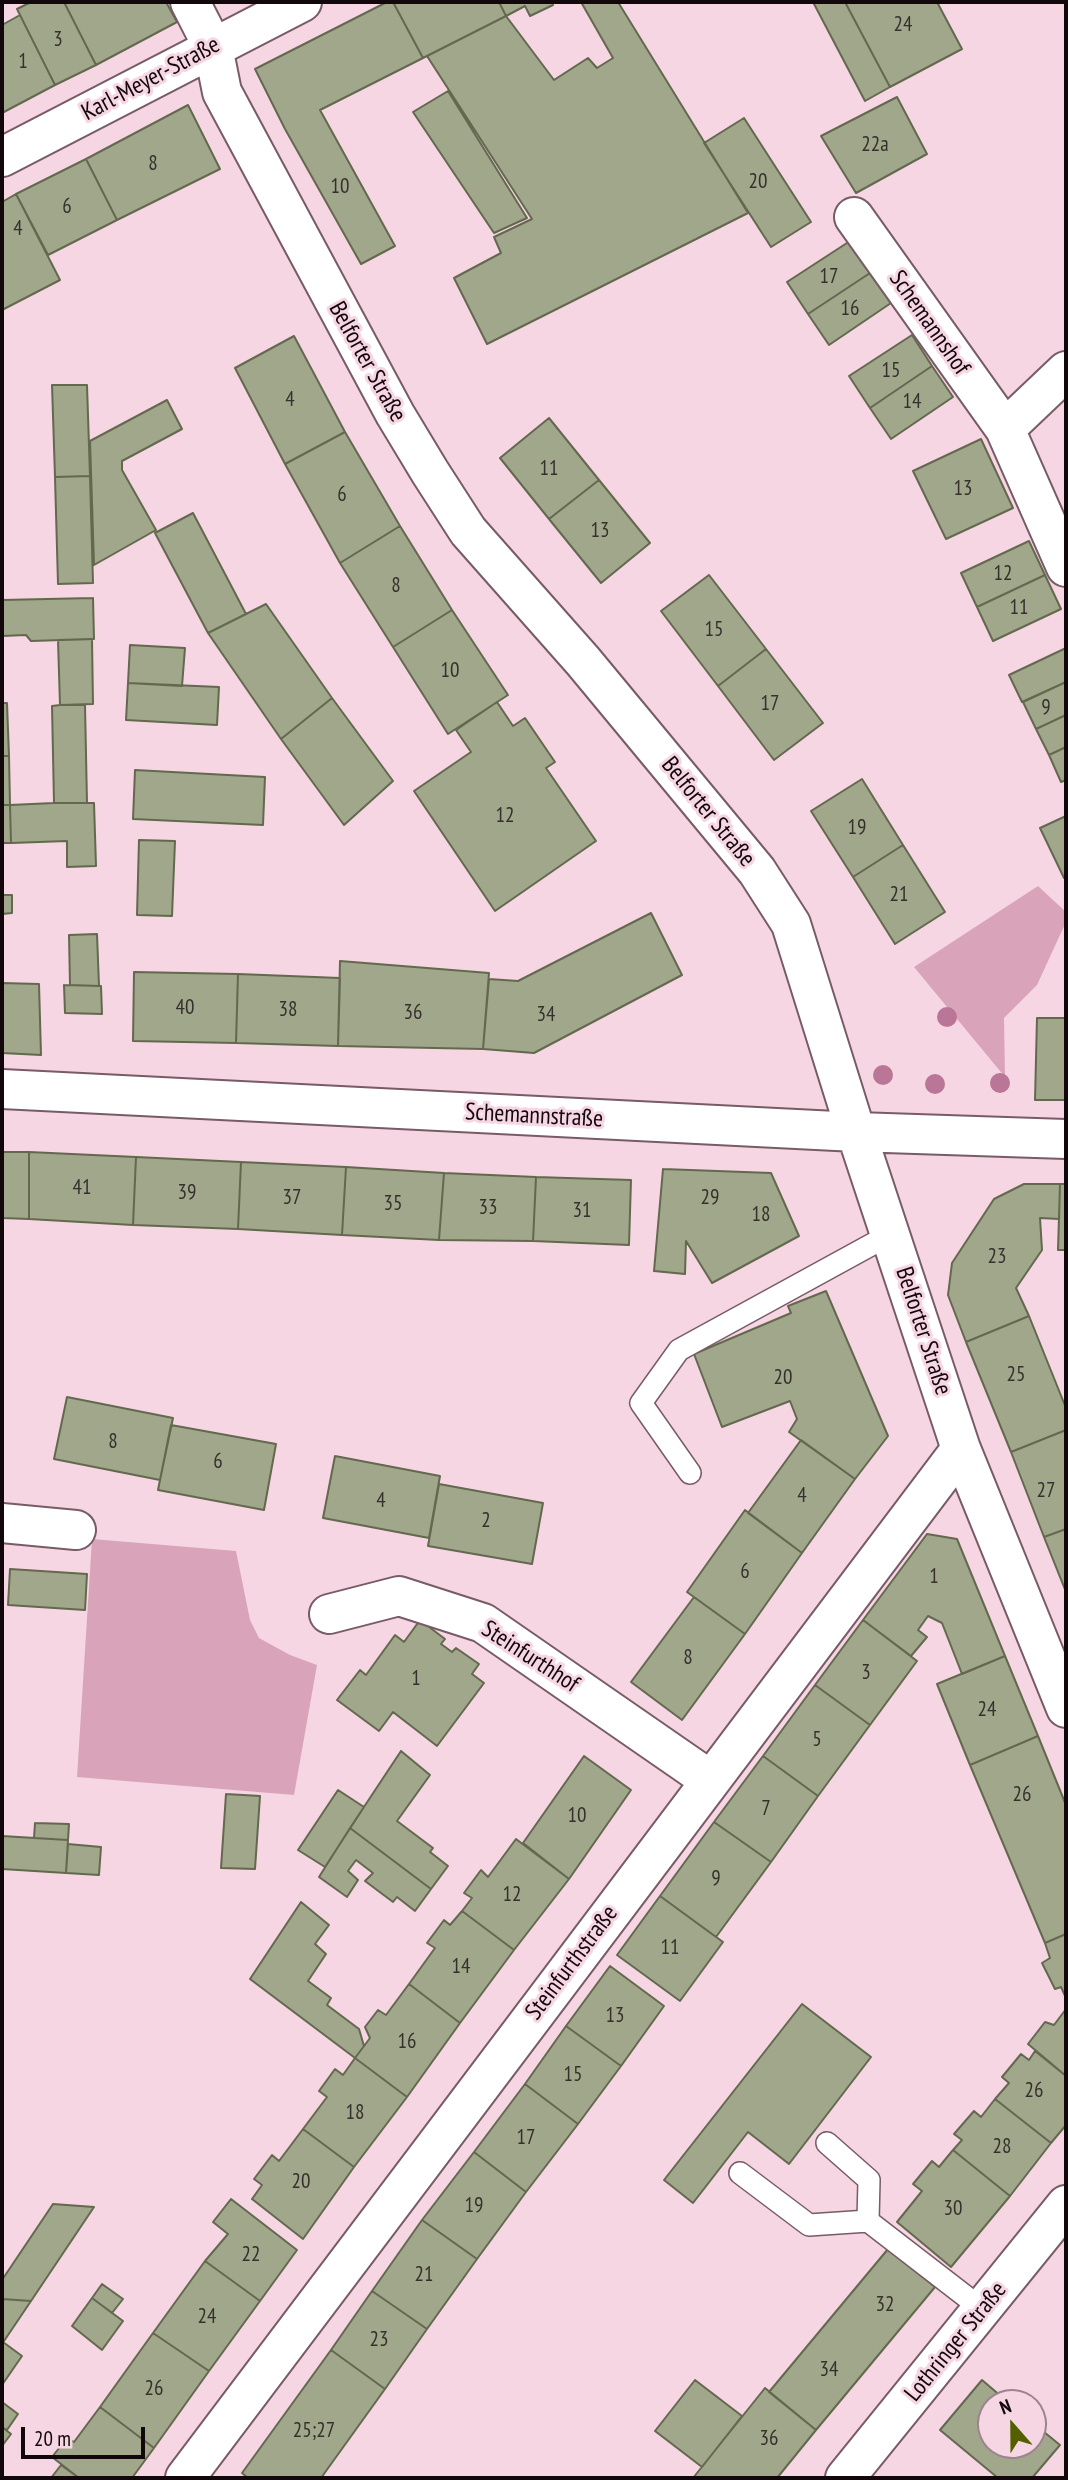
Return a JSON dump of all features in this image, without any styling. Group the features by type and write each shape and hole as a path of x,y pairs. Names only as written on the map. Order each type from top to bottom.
{"street":[{"name":"Belforter Straße","path":"190,2 213,47 222,92 395,414 468,531 583,661 757,870 791,924 856,1132 961,1449 1066,1708"},
{"name":"Karl-Meyer-Straße","path":"2,157 302,2"},
{"name":"Schemannshof","path":"854,217 1004,429 1056,516 1066,567"},
{"path":"1004,429 1066,370"},
{"name":"Schemannstraße","path":"2,1089 856,1132 1066,1139"},
{"name":"Steinfurthstraße","path":"185,2478 961,1449"},
{"path":"2,1523 76,1530"},
{"name":"Steinfurthhof","path":"329,1614 400,1596 483,1623 710,1780"},
{"name":"Lothringer Straße","path":"845,2478 1066,2205"}],"lane":[{"path":"691,1473 641,1403 680,1350 891,1234"},
{"path":"827,2143 869,2180 867,2221"},
{"path":"740,2173 809,2225 867,2221 982,2309"}],"shaded area":[{"path":"1038,886 1066,912 1066,922 1037,985 1004,1018 1005,1077 914,967"},
{"path":"92,1539 236,1551 250,1620 259,1638 290,1655 317,1665 294,1795 77,1777"}],"building":[{"path":"31,2 64,2 96,65 55,85 17,9"},
{"path":"64,2 166,2 177,22 96,65"},
{"path":"387,2 393,2 423,58 320,110 395,246 361,264 285,129 255,69"},
{"path":"393,2 499,2 506,16 423,58"},
{"path":"499,2 552,2 553,5 530,16 525,6 506,16"},
{"path":"581,2 618,2 748,213 487,344 454,278 501,253 494,237 532,219 427,56 506,16 554,80 588,58 597,68 613,58"},
{"path":"813,2 845,2 890,87 865,101"},
{"path":"845,2 937,2 962,49 890,87"},
{"path":"20,15 55,85 2,113 2,25"},
{"path":"448,91 527,218 494,233 413,112"},
{"path":"897,97 927,154 856,193 821,136"},
{"path":"188,105 220,169 117,220 86,159"},
{"path":"744,118 811,222 771,247 704,143"},
{"path":"86,159 117,220 48,255 16,194"},
{"path":"16,194 60,280 2,310 2,202"},
{"path":"850,241 870,273 808,314 787,282"},
{"path":"870,273 891,303 829,345 808,314"},
{"path":"912,335 932,366 870,408 849,376"},
{"path":"294,336 345,432 285,464 235,368"},
{"path":"932,366 953,397 891,439 870,408"},
{"path":"52,385 87,385 90,476 55,477"},
{"path":"167,400 182,429 122,461 122,470 156,530 94,565 90,441"},
{"path":"549,418 599,480 549,519 500,458"},
{"path":"345,432 400,526 340,563 285,464"},
{"path":"981,439 1013,508 946,539 913,471"},
{"path":"90,476 93,583 58,584 55,477"},
{"path":"599,480 650,543 601,583 549,519"},
{"path":"193,513 246,614 208,633 155,533"},
{"path":"400,526 452,610 393,647 340,563"},
{"path":"1029,541 1045,575 977,607 961,573"},
{"path":"709,575 766,649 718,686 661,611"},
{"path":"1045,575 1061,609 993,641 977,607"},
{"path":"93,598 94,639 31,641 26,635 2,636 2,600"},
{"path":"266,604 332,698 281,739 208,633"},
{"path":"452,610 508,695 448,734 393,647"},
{"path":"92,639 93,704 60,705 58,640"},
{"path":"130,645 185,648 182,686 128,683"},
{"path":"1066,648 1066,682 1022,702 1009,675"},
{"path":"766,649 823,723 774,760 718,686"},
{"path":"1066,682 1066,715 1036,729 1023,702"},
{"path":"128,683 219,687 217,725 126,720"},
{"path":"332,698 393,781 344,825 281,739"},
{"path":"497,702 513,726 525,718 555,762 546,768 596,841 495,911 414,791 471,752 456,730"},
{"path":"2,703 7,703 9,756 2,756"},
{"path":"85,705 87,803 54,803 52,706"},
{"path":"1066,715 1066,747 1049,755 1036,729"},
{"path":"1066,747 1066,780 1061,782 1049,755"},
{"path":"2,756 9,756 10,805 2,805"},
{"path":"135,770 265,777 263,825 133,819"},
{"path":"862,779 903,845 853,877 811,811"},
{"path":"94,803 96,866 67,867 67,841 11,843 10,805"},
{"path":"2,805 10,805 11,843 2,843"},
{"path":"1066,816 1066,877 1064,878 1040,828"},
{"path":"139,840 175,841 172,916 137,915"},
{"path":"903,845 945,912 895,944 853,877"},
{"path":"2,895 12,895 12,913 2,914"},
{"path":"651,913 682,975 534,1053 483,1049 489,979 518,981"},
{"path":"97,934 99,986 70,985 69,935"},
{"path":"340,961 489,973 483,1049 338,1046"},
{"path":"134,972 238,974 236,1043 133,1041"},
{"path":"238,974 340,978 338,1046 236,1043"},
{"path":"2,983 39,984 41,1055 2,1053"},
{"path":"64,985 101,986 102,1014 65,1013"},
{"path":"1037,1018 1066,1018 1066,1100 1035,1100"},
{"path":"2,1152 29,1152 29,1219 2,1218"},
{"path":"29,1152 136,1157 133,1225 29,1219"},
{"path":"136,1157 241,1162 238,1229 133,1225"},
{"path":"241,1162 346,1167 342,1235 238,1229"},
{"path":"346,1167 444,1173 439,1240 342,1235"},
{"path":"663,1169 771,1173 799,1236 712,1283 686,1241 685,1274 654,1271"},
{"path":"444,1173 536,1177 533,1241 439,1240"},
{"path":"536,1177 631,1180 629,1245 533,1241"},
{"path":"1024,1184 1060,1184 1059,1219 1040,1218 1042,1250 1016,1288 1029,1316 966,1342 948,1295 952,1263 994,1199"},
{"path":"1060,1184 1066,1184 1066,1250 1058,1250"},
{"path":"826,1291 888,1436 855,1479 789,1432 797,1419 790,1401 722,1427 694,1354 791,1313 788,1306"},
{"path":"1029,1316 1066,1408 1066,1430 1011,1452 966,1342"},
{"path":"67,1397 173,1418 160,1480 54,1459"},
{"path":"171,1425 276,1444 264,1510 158,1490"},
{"path":"1066,1430 1066,1529 1044,1537 1011,1452"},
{"path":"801,1440 855,1479 802,1553 748,1513"},
{"path":"335,1456 440,1476 429,1538 323,1518"},
{"path":"439,1484 543,1503 532,1564 428,1546"},
{"path":"745,1510 802,1553 745,1634 687,1592"},
{"path":"1066,1529 1066,1592 1044,1537"},
{"path":"927,1534 957,1539 1005,1656 962,1674 942,1623 928,1616 918,1630 927,1637 911,1656 863,1620"},
{"path":"10,1569 87,1574 85,1610 8,1605"},
{"path":"694,1597 745,1634 682,1720 631,1682"},
{"path":"420,1620 445,1639 441,1644 452,1652 456,1648 479,1664 472,1674 484,1683 437,1746 393,1712 379,1731 337,1700 360,1670 366,1675 395,1635 404,1642"},
{"path":"863,1620 917,1661 870,1725 815,1685"},
{"path":"1005,1656 1038,1736 970,1765 937,1684"},
{"path":"815,1685 870,1725 818,1796 763,1756"},
{"path":"1038,1736 1066,1805 1066,1934 1045,1943 970,1765"},
{"path":"401,1751 430,1775 397,1821 433,1848 430,1852 448,1866 431,1889 350,1828"},
{"path":"584,1756 631,1790 569,1879 523,1843"},
{"path":"763,1756 818,1796 771,1862 714,1822"},
{"path":"338,1790 364,1807 325,1867 298,1850"},
{"path":"226,1794 260,1796 255,1869 221,1868"},
{"path":"714,1822 771,1862 716,1937 660,1896"},
{"path":"35,1823 69,1824 68,1840 34,1838"},
{"path":"350,1828 431,1889 415,1911 397,1897 393,1902 365,1881 373,1873 356,1860 348,1871 358,1880 347,1897 319,1877"},
{"path":"2,1836 68,1840 66,1873 2,1869"},
{"path":"516,1839 569,1879 514,1950 462,1911 472,1898 464,1893 481,1870 488,1877"},
{"path":"68,1844 101,1847 99,1875 66,1873"},
{"path":"660,1896 723,1942 680,2001 617,1955"},
{"path":"301,1902 329,1925 315,1944 326,1954 308,1981 331,1998 327,2005 359,2029 364,2046 355,2058 250,1979"},
{"path":"462,1911 514,1950 460,2023 409,1984 435,1948 427,1943 444,1920 450,1925"},
{"path":"1066,1934 1066,1998 1061,1987 1055,1989 1042,1963 1050,1958 1045,1943"},
{"path":"610,1966 664,2006 621,2066 566,2026"},
{"path":"409,1984 460,2023 407,2097 355,2058 370,2038 365,2027 378,2010 386,2015"},
{"path":"802,2004 871,2057 789,2164 748,2132 693,2203 664,2180"},
{"path":"1066,2009 1066,2076 1028,2044 1045,2022 1054,2025"},
{"path":"566,2026 621,2066 578,2124 525,2084"},
{"path":"1035,2051 1066,2076 1066,2125 1051,2143 995,2099 1009,2083 1002,2077 1021,2054 1029,2060"},
{"path":"355,2058 407,2097 354,2167 303,2129 327,2097 319,2091 335,2069 343,2075"},
{"path":"525,2084 578,2124 526,2192 474,2152"},
{"path":"995,2099 1051,2143 1010,2196 953,2150 962,2140 954,2134 974,2111 981,2117"},
{"path":"303,2129 354,2167 303,2239 252,2199 262,2185 254,2179 272,2155 279,2161"},
{"path":"953,2150 1010,2196 951,2267 897,2222 922,2191 913,2184 932,2161 939,2167"},
{"path":"474,2152 526,2192 477,2259 422,2220"},
{"path":"231,2199 297,2250 260,2301 205,2261 228,2234 213,2222"},
{"path":"53,2204 94,2207 31,2301 2,2299 2,2280"},
{"path":"422,2220 477,2259 427,2329 372,2291"},
{"path":"888,2249 935,2287 816,2430 769,2392"},
{"path":"205,2261 260,2301 209,2371 153,2333"},
{"path":"102,2284 123,2299 112,2313 92,2298"},
{"path":"372,2291 427,2329 385,2389 331,2350"},
{"path":"92,2298 123,2321 102,2350 72,2326"},
{"path":"2,2299 31,2301 2,2344"},
{"path":"153,2333 209,2371 154,2448 100,2407"},
{"path":"3,2342 22,2356 2,2385 2,2344"},
{"path":"331,2350 385,2389 321,2478 248,2478 242,2473"},
{"path":"695,2380 742,2416 702,2467 655,2431"},
{"path":"982,2380 993,2389 977,2389 977,2459 1047,2459 1047,2434 1060,2445 1032,2478 998,2478 940,2430"},
{"path":"765,2388 816,2430 777,2478 693,2478"},
{"path":"2,2402 18,2414 7,2430 2,2427"},
{"path":"100,2407 154,2448 132,2478 79,2478 52,2457 67,2438 74,2442"},
{"path":"2,2427 11,2434 2,2446"},
{"path":"61,2465 79,2478 51,2478"}]}
